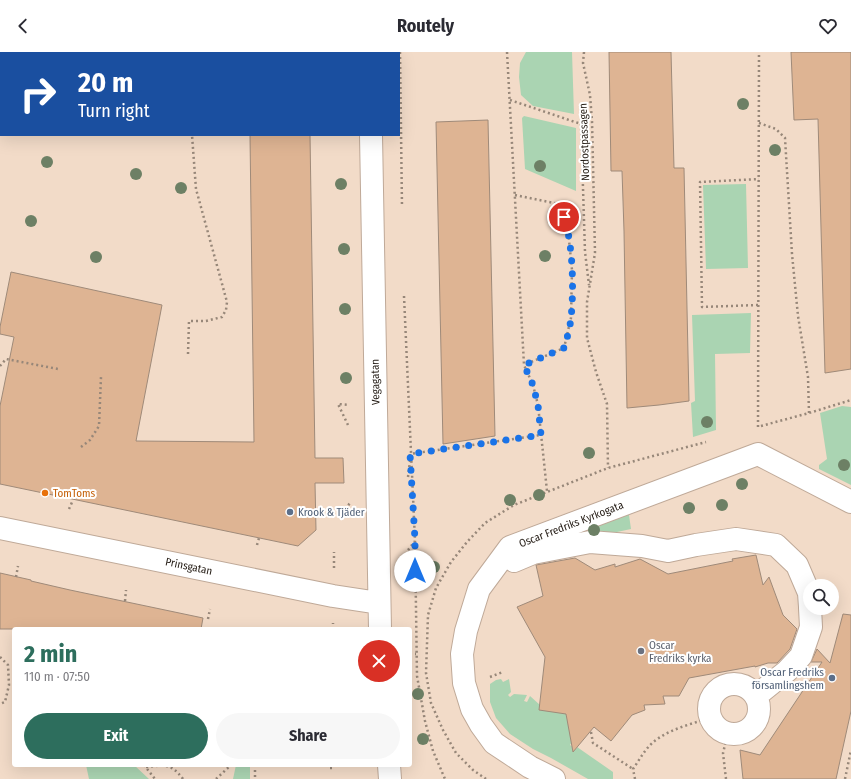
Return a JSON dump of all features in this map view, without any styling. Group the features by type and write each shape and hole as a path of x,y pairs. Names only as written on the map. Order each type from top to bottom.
{"street":[{"name":"Vegagatan","path":"371,136 380,627"},
{"name":"Oscar Fredriks Kyrkogata","path":"554,779 530,767 494,743 472,709 464,683 462,654 466,631 479,589 510,547 758,454 851,502"},
{"name":"Prinsgatan","path":"0,528 340,597 379,603"},
{"path":"479,589 504,565 533,553 590,542 642,546 668,551 736,539 776,545 797,565 803,579"},
{"path":"756,696 787,671 800,656 811,627 810,615"},
{"path":"730,684 742,685 756,696 758,702 758,715 752,726 741,732 735,734 728,733 718,727 711,717 710,705 714,694 724,686 730,684"},
{"path":"389,767 390,779"}],"path":[{"path":"400,52 402,210"},
{"path":"507,52 524,365 533,385 538,405 547,492"},
{"name":"Nordostpassagen","path":"584,52 583,63 590,95 592,121 595,253 587,302 587,338 596,372 607,404 608,468"},
{"path":"759,52 758,426 809,413 851,400"},
{"path":"510,100 580,124 585,252 589,289"},
{"path":"759,123 776,129 785,138 792,254 798,316 808,377 809,413"},
{"path":"188,354 189,321 206,321 222,318 226,310 227,302 196,189 192,136"},
{"path":"758,305 702,307 700,182 759,179"},
{"path":"515,195 559,204 568,230 572,270 571,318 564,348 524,365"},
{"path":"404,295 415,540 417,676 425,721 433,751 445,779"},
{"path":"0,366 6,358 58,369"},
{"path":"81,447 90,440 99,426 101,377"},
{"path":"338,404 350,429"},
{"path":"410,454 541,435"},
{"path":"408,477 410,454"},
{"path":"69,509 72,500"},
{"path":"339,517 350,502"},
{"path":"257,545 259,538"},
{"path":"408,550 415,540"},
{"path":"16,577 18,566"},
{"path":"125,601 126,590"},
{"path":"208,619 210,609"},
{"path":"0,657 8,665 9,685 5,702 0,704"},
{"path":"633,769 648,748 656,740 672,731 711,717"},
{"path":"591,732 593,743 633,769 635,779"},
{"path":"726,779 723,753 728,733"},
{"path":"845,779 851,750"},
{"path":"146,767 155,779"},
{"path":"169,767 176,770 183,779"},
{"path":"216,779 229,767"},
{"path":"255,767 255,779"},
{"path":"330,768 335,768"}],"green space":[{"path":"526,52 572,52 574,114 533,106 521,95 519,77 520,63"},
{"path":"524,116 576,128 576,191 525,169 522,118"},
{"path":"746,184 748,268 706,269 703,185"},
{"path":"751,313 750,353 715,354 716,430 693,437 691,403 695,401 692,315"},
{"path":"842,406 851,407 851,485 819,469 819,465 827,459 820,413"},
{"path":"628,508 631,529 603,535 553,535"},
{"path":"501,679 503,682 509,679 511,692 508,695 510,697 514,694 527,695 524,701 527,702 530,696 540,705 566,713 567,718 573,716 577,734 570,745 576,749 577,747 613,772 613,779 588,779 533,749 510,734 496,718 490,702 490,684"},
{"path":"86,767 136,767 149,779 89,779"},
{"path":"236,767 250,767 250,779 233,779"}],"building":[{"path":"609,52 671,52 674,168 684,168 689,401 627,408 622,171 611,171"},
{"path":"791,52 851,52 851,369 825,373 818,119 794,120"},
{"path":"488,120 495,436 443,444 436,122"},
{"path":"250,136 310,136 315,458 343,458 344,483 315,483 316,530 298,546 0,484 0,406 14,337 0,334 0,327 11,272 162,305 136,441 254,442"},
{"name":"Oscar Fredriks kyrka","path":"756,555 763,585 769,577 783,615 797,629 790,649 777,663 768,663 755,667 689,678 679,696 663,696 665,704 644,705 645,710 632,715 611,741 594,727 573,752 566,714 539,710 545,657 517,607 543,596 536,565 575,558 595,570 615,564 615,567 640,559 668,574"},
{"path":"0,573 70,590 203,618 201,627 12,627 12,629 0,629"},
{"name":"Oscar Fredriks församlingshem","path":"843,614 851,615 851,711 836,779 743,779 740,750 760,755 822,662 811,662 817,649 830,663"}],"place":[{"name":"TomToms","path":"45,493"},
{"name":"Krook & Tjäder","path":"290,512"},
{"name":"Oscar Fredriks kyrka","path":"641,651"},
{"name":"Oscar Fredriks församlingshem","path":"832,678"}],"route":[{"path":"415,571 412,468 410,454 541,435 538,405 533,385 524,365 564,348 571,318 572,270 568,230 564,217"}]}
